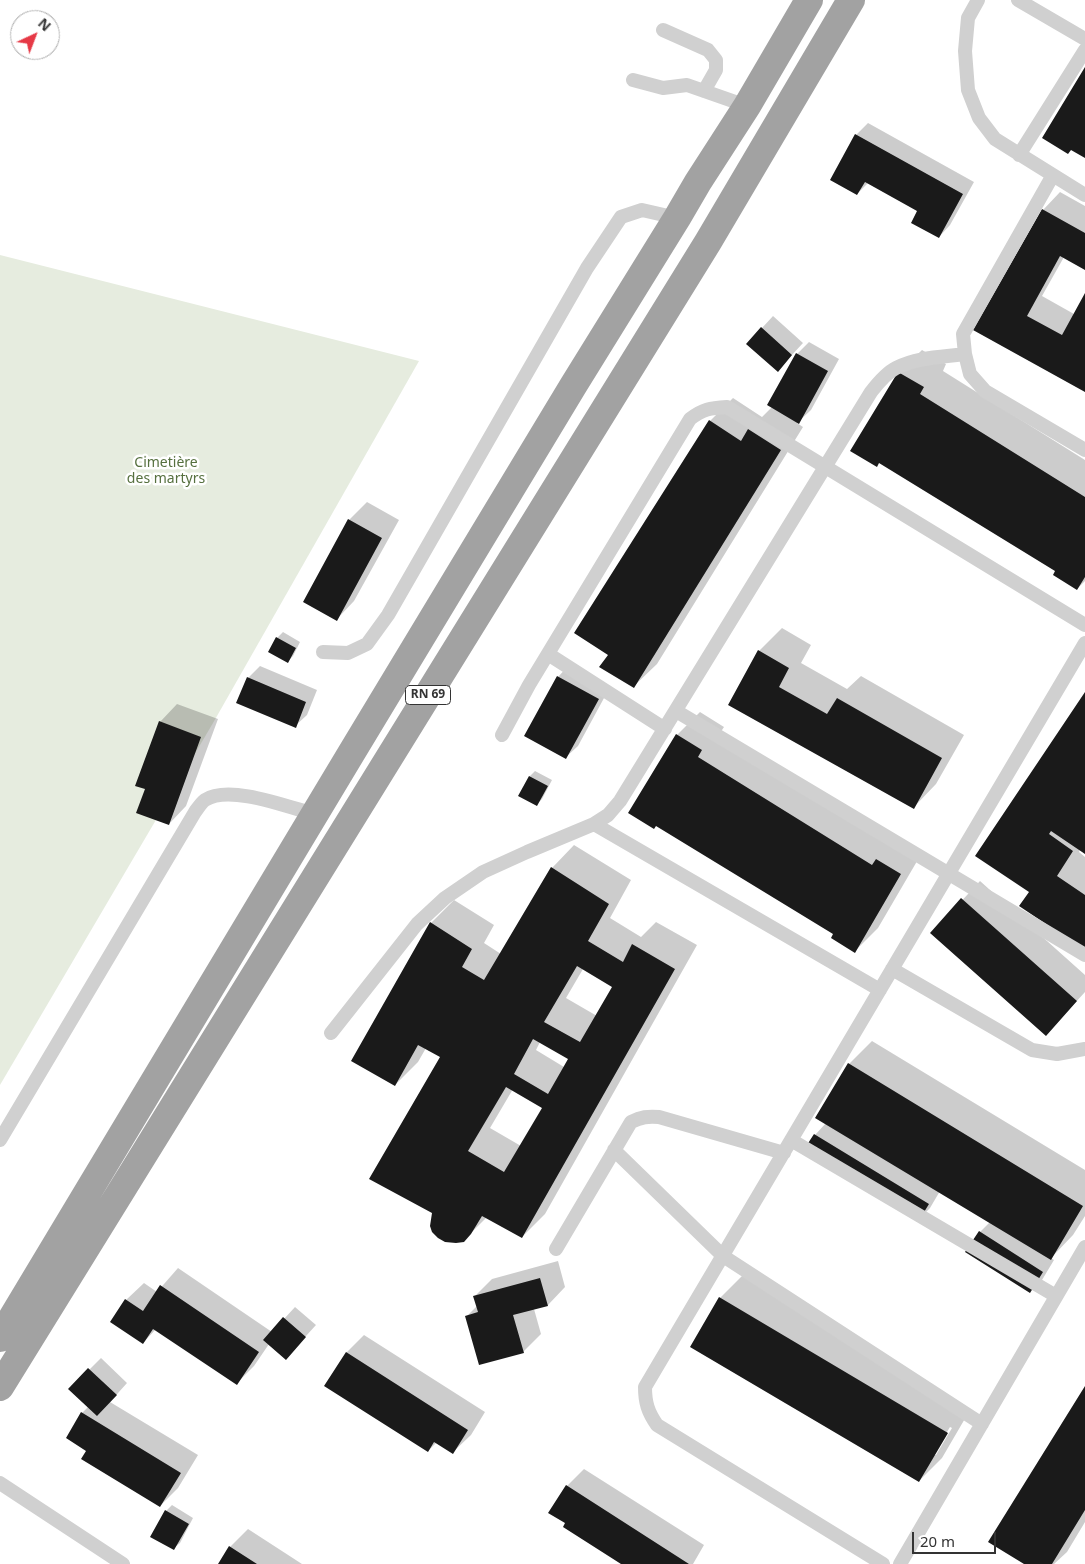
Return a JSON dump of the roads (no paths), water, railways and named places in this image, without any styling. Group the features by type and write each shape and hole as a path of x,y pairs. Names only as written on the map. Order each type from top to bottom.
{"highway":[{"name":"RN 69","path":"0,1338 314,814 573,386 698,182 747,106 809,0"},
{"name":"RN 69","path":"0,1387 708,242 852,0"}],"lane":[{"path":"978,0 968,18 965,51 968,90 979,118 995,139 1085,195"},
{"path":"1018,0 1085,39"},
{"path":"663,30 708,50 716,60 716,70 704,91"},
{"path":"1019,155 1085,50"},
{"path":"633,80 663,88 687,85 747,106"},
{"path":"1053,176 964,334 965,354 970,374 985,391 1085,450"},
{"path":"323,652 348,653 367,644 388,615 588,268 621,217 642,210 677,218"},
{"path":"331,1033 416,924 445,898 483,872 594,824 608,815 620,801 871,392 881,379 895,368 913,361 965,354"},
{"path":"502,735 529,685 690,419 701,411 726,407 1085,625"},
{"path":"883,1564 657,1425 649,1414 645,1401 646,1386 1085,643"},
{"path":"548,654 665,729"},
{"path":"676,711 1085,955"},
{"path":"0,1140 195,812 204,800 234,793 314,814"},
{"path":"594,824 880,990"},
{"path":"892,969 1032,1050 1057,1054 1085,1049"},
{"path":"556,1249 631,1122 639,1118 648,1116 659,1118 784,1153"},
{"path":"791,1140 1056,1296"},
{"path":"614,1150 723,1256 982,1424"},
{"path":"900,1564 1085,1247"},
{"path":"0,1483 123,1564"}],"park label":[{"name":"Cimetière des martyrs","path":"166,472"}]}
